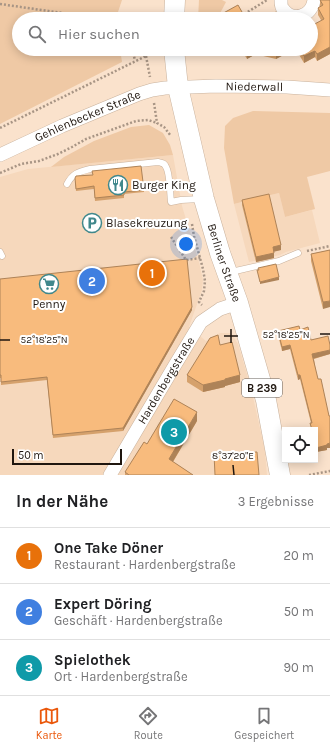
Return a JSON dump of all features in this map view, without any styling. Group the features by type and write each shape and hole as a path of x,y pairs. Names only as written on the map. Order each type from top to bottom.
{"main road":[{"path":"175,12 176,0"},
{"name":"Berliner Straße","path":"175,56 178,87 204,199 238,303 266,400 280,475"}],"street":[{"path":"281,0 282,8 286,12"},
{"path":"308,12 313,5 314,0"},
{"name":"Niederwall","path":"178,87 287,87 330,90"},
{"name":"Gehlenbecker Straße","path":"0,155 62,126 139,94 152,90 178,87"},
{"name":"Hardenbergstraße","path":"110,475 201,322 220,309 238,303"}],"lane":[{"path":"67,184 73,175 90,169 158,162 163,163 168,171 171,202 204,199"},
{"path":"227,273 279,261 298,253"}],"path":[{"path":"248,12 268,0"},
{"path":"0,4 55,12"},
{"path":"134,56 135,60"},
{"path":"0,128 135,60 146,56"},
{"path":"0,173 21,164 39,161 58,154 86,139 136,121 148,120 157,123"},
{"path":"171,238 186,260 198,258"},
{"path":"298,253 330,246"},
{"path":"309,475 330,471"}],"shaded area":[{"path":"0,0 122,0 118,12 12,12 12,56 121,56 122,62 0,124"},
{"path":"199,0 222,0 226,2 221,12 198,12"},
{"path":"253,111 330,113 330,171 307,177 315,209 285,217 279,193 234,204 224,148 225,126 233,118"},
{"path":"149,125 163,133 170,145 173,155 51,167 64,157 94,141 131,127"},
{"path":"173,155 182,206 203,280 202,290 189,327 206,341 220,333 231,333 238,344 251,388 265,451 267,475 0,475 0,177 28,169"},
{"path":"279,193 285,217 312,210 320,243 280,255 249,262 234,204"}],"building":[{"path":"320,0 330,0 330,47 318,53 318,22 324,19 318,8 323,5"},
{"path":"238,5 242,12 225,12"},
{"name":"Burger King","path":"141,166 144,190 124,192 124,195 95,198 94,186 76,189 76,176 93,175 92,171"},
{"path":"269,194 281,245 273,247 274,253 256,257 242,200"},
{"path":"330,250 330,301 323,302 311,254"},
{"path":"187,259 192,307 123,428 53,435 47,377 1,382 0,279"},
{"path":"276,264 279,277 260,282 257,270 259,270 258,268"},
{"path":"299,326 300,330 308,327 311,340 328,336 330,350 312,354 318,379 321,379 330,416 330,443 327,445 318,447 318,427 311,427 310,423 312,423 300,375 298,375 290,345 282,347 278,331"},
{"path":"218,335 220,345 232,342 240,375 203,385 187,375 210,338"},
{"path":"174,399 197,412 169,459 193,475 129,475 125,472 144,442 147,444"},
{"path":"257,452 259,475 215,475 214,454"}],"place":[{"name":"Burger King","path":"118,185"},
{"name":"Blasekreuzung","path":"92,223"},
{"name":"One Take Döner","path":"152,273"},
{"name":"Expert Döring","path":"92,281"},
{"name":"Penny","path":"49,284"},
{"name":"Spielothek","path":"174,432"}]}
